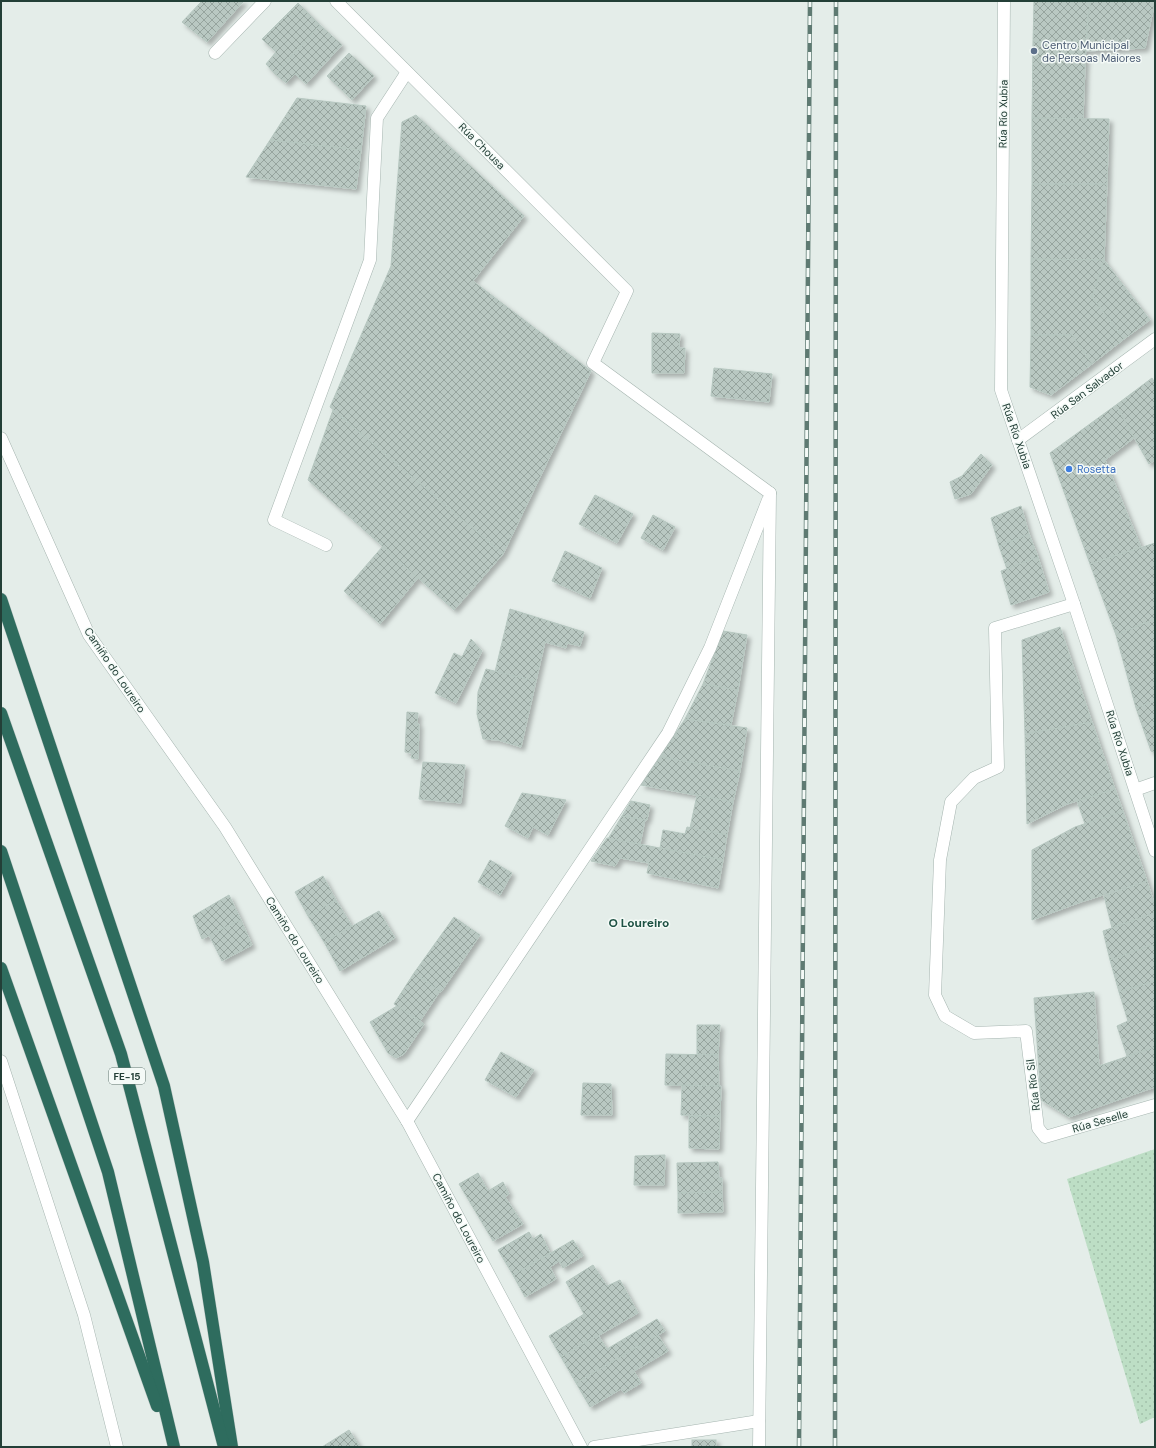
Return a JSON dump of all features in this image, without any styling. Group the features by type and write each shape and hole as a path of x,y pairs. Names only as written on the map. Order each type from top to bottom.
{"highway":[{"path":"1,599 164,1086 203,1262 232,1447"},
{"name":"FE-15","path":"1,713 121,1054 224,1447"},
{"path":"1,851 108,1172 173,1447"},
{"path":"1,968 173,1447"}],"street":[{"path":"215,53 265,1"},
{"name":"Rúa Chousa","path":"336,1 627,291 593,363 770,493"},
{"name":"Rúa Río Xubia","path":"1004,1 1001,390 1074,604 1155,851"},
{"path":"326,546 274,520 370,260 376,118 407,72"},
{"name":"Rúa San Salvador","path":"1018,440 1155,339"},
{"name":"Camiño do Loureiro","path":"1,438 89,635 225,827 407,1121 581,1447"},
{"path":"407,1121 668,733 710,648 770,493"},
{"path":"759,1447 770,493"},
{"name":"Rúa Río Sil","path":"1045,1136 1038,1128 1026,1031 974,1033 945,1016 935,995 940,860 951,802 974,778 998,767 995,628 1074,604"},
{"path":"1135,790 1155,783"},
{"path":"1,1061 84,1315 117,1447"},
{"name":"Rúa Seselle","path":"1045,1136 1155,1105"},
{"path":"594,1447 759,1421"}],"green space":[{"path":"1155,1149 1155,1417 1140,1424 1067,1179"}],"building":[{"path":"202,1 244,1 207,42 182,22"},
{"path":"1034,1 1091,1 1088,15 1086,41 1033,42"},
{"path":"1091,1 1155,1 1145,48 1086,51 1088,15"},
{"path":"298,3 320,25 275,74 266,64 276,52 262,39"},
{"path":"320,25 342,45 306,84 295,74 286,83 275,74"},
{"path":"1086,41 1083,119 1032,118 1033,42"},
{"path":"349,53 374,76 352,100 327,76"},
{"path":"297,98 366,106 361,150 270,140"},
{"path":"416,115 524,216 473,281 591,371 503,554 330,407 391,266 402,122"},
{"path":"1032,118 1109,119 1107,184 1032,184"},
{"path":"270,140 361,150 356,189 246,177"},
{"path":"1032,184 1107,184 1104,260 1031,259"},
{"path":"1031,259 1104,260 1092,297 1124,339 1092,364 1072,335 1031,335"},
{"path":"1104,260 1150,320 1124,339 1092,297"},
{"path":"652,333 680,334 679,348 685,348 684,373 652,373"},
{"path":"1031,335 1072,335 1092,364 1051,395 1030,387"},
{"path":"714,368 772,374 769,402 711,396"},
{"path":"1152,378 1155,383 1155,460 1149,464 1116,405"},
{"path":"1116,405 1134,438 1105,460 1141,547 1090,564 1050,453"},
{"path":"333,410 503,554 454,610 308,480"},
{"path":"981,454 992,465 971,494 955,499 950,482 962,476"},
{"path":"595,495 633,514 617,543 579,524"},
{"path":"1021,506 1029,534 999,546 991,518"},
{"path":"653,515 675,527 663,550 641,538"},
{"path":"1029,534 1038,557 1007,569 999,546"},
{"path":"1155,543 1155,619 1116,635 1090,564"},
{"path":"383,546 418,578 380,624 344,591"},
{"path":"565,551 602,568 590,598 552,581"},
{"path":"1038,557 1049,592 1011,605 1001,571"},
{"path":"510,609 584,632 580,646 567,643 566,648 545,642 536,681 495,672"},
{"path":"1155,619 1155,701 1136,708 1116,635"},
{"path":"1060,627 1092,722 1025,734 1022,640"},
{"path":"723,631 747,635 738,690 703,684"},
{"path":"471,639 482,651 456,703 435,693 454,653 462,657"},
{"path":"486,669 536,681 521,747 498,740 483,739 477,714 478,692"},
{"path":"703,684 738,690 731,725 685,719"},
{"path":"1155,701 1155,753 1151,751 1136,708"},
{"path":"407,712 418,713 418,759 411,758 412,753 405,752"},
{"path":"685,719 747,728 740,771 660,757"},
{"path":"1092,722 1115,789 1067,804 1027,824 1025,734"},
{"path":"660,757 740,771 733,802 641,785"},
{"path":"423,762 465,765 461,803 419,799"},
{"path":"1115,789 1123,811 1085,824 1077,801"},
{"path":"522,793 566,800 548,835 533,827 528,838 505,826"},
{"path":"697,795 733,802 727,835 690,828"},
{"path":"631,801 650,805 647,820 622,816"},
{"path":"1123,811 1147,881 1081,902 1032,920 1032,850 1075,827"},
{"path":"622,816 645,820 640,844 608,839"},
{"path":"687,827 727,835 723,860 660,848 663,830 685,834"},
{"path":"607,838 723,860 718,888 647,873 649,863 620,858 615,866 591,861"},
{"path":"490,860 512,873 500,895 478,882"},
{"path":"323,876 336,900 308,916 295,892"},
{"path":"1147,881 1155,906 1155,913 1112,928 1104,896"},
{"path":"229,895 241,920 202,939 193,916"},
{"path":"336,900 352,926 324,942 308,916"},
{"path":"379,911 395,938 340,971 324,942"},
{"path":"1155,913 1155,944 1110,960 1103,931"},
{"path":"454,917 480,935 441,992 414,973"},
{"path":"241,920 252,945 222,961 209,935"},
{"path":"1155,944 1155,981 1119,992 1110,960"},
{"path":"414,973 440,991 420,1021 394,1004"},
{"path":"1155,981 1155,1047 1127,1056 1117,1026 1128,1021 1119,992"},
{"path":"1094,992 1099,1066 1155,1047 1155,1087 1069,1117 1041,1100 1034,998"},
{"path":"397,1006 424,1024 404,1054 396,1058 388,1053 370,1022"},
{"path":"697,1025 720,1025 718,1055 697,1054"},
{"path":"501,1052 534,1070 516,1097 485,1080"},
{"path":"666,1054 718,1055 719,1086 665,1085"},
{"path":"583,1083 611,1084 612,1115 581,1115"},
{"path":"682,1085 721,1086 720,1116 681,1115"},
{"path":"689,1116 720,1116 719,1149 689,1148"},
{"path":"665,1155 664,1185 634,1185 635,1156"},
{"path":"718,1162 719,1178 722,1178 722,1192 678,1193 677,1163"},
{"path":"478,1173 488,1191 503,1182 509,1194 505,1197 523,1224 493,1241 459,1184"},
{"path":"722,1192 723,1212 678,1213 678,1193"},
{"path":"529,1232 533,1239 541,1234 550,1253 513,1275 498,1250"},
{"path":"573,1240 583,1256 563,1268 559,1261 550,1267 556,1279 525,1297 513,1275"},
{"path":"593,1265 607,1286 620,1280 638,1313 561,1357 549,1336 584,1314 566,1282"},
{"path":"657,1319 665,1331 576,1383 561,1357 598,1335 607,1349"},
{"path":"658,1335 668,1351 634,1371 641,1383 624,1393 621,1389 590,1407 576,1383"},
{"path":"349,1430 360,1447 322,1447"},
{"path":"692,1440 716,1440 716,1447 692,1447"}],"railway":[{"path":"799,1447 810,1"},
{"path":"835,1447 836,1"}],"place":[{"name":"Centro Municipal de Persoas Maiores","path":"1034,51"},
{"name":"Rosetta","path":"1069,469"}],"district":[{"name":"O Loureiro","path":"639,923"}]}
